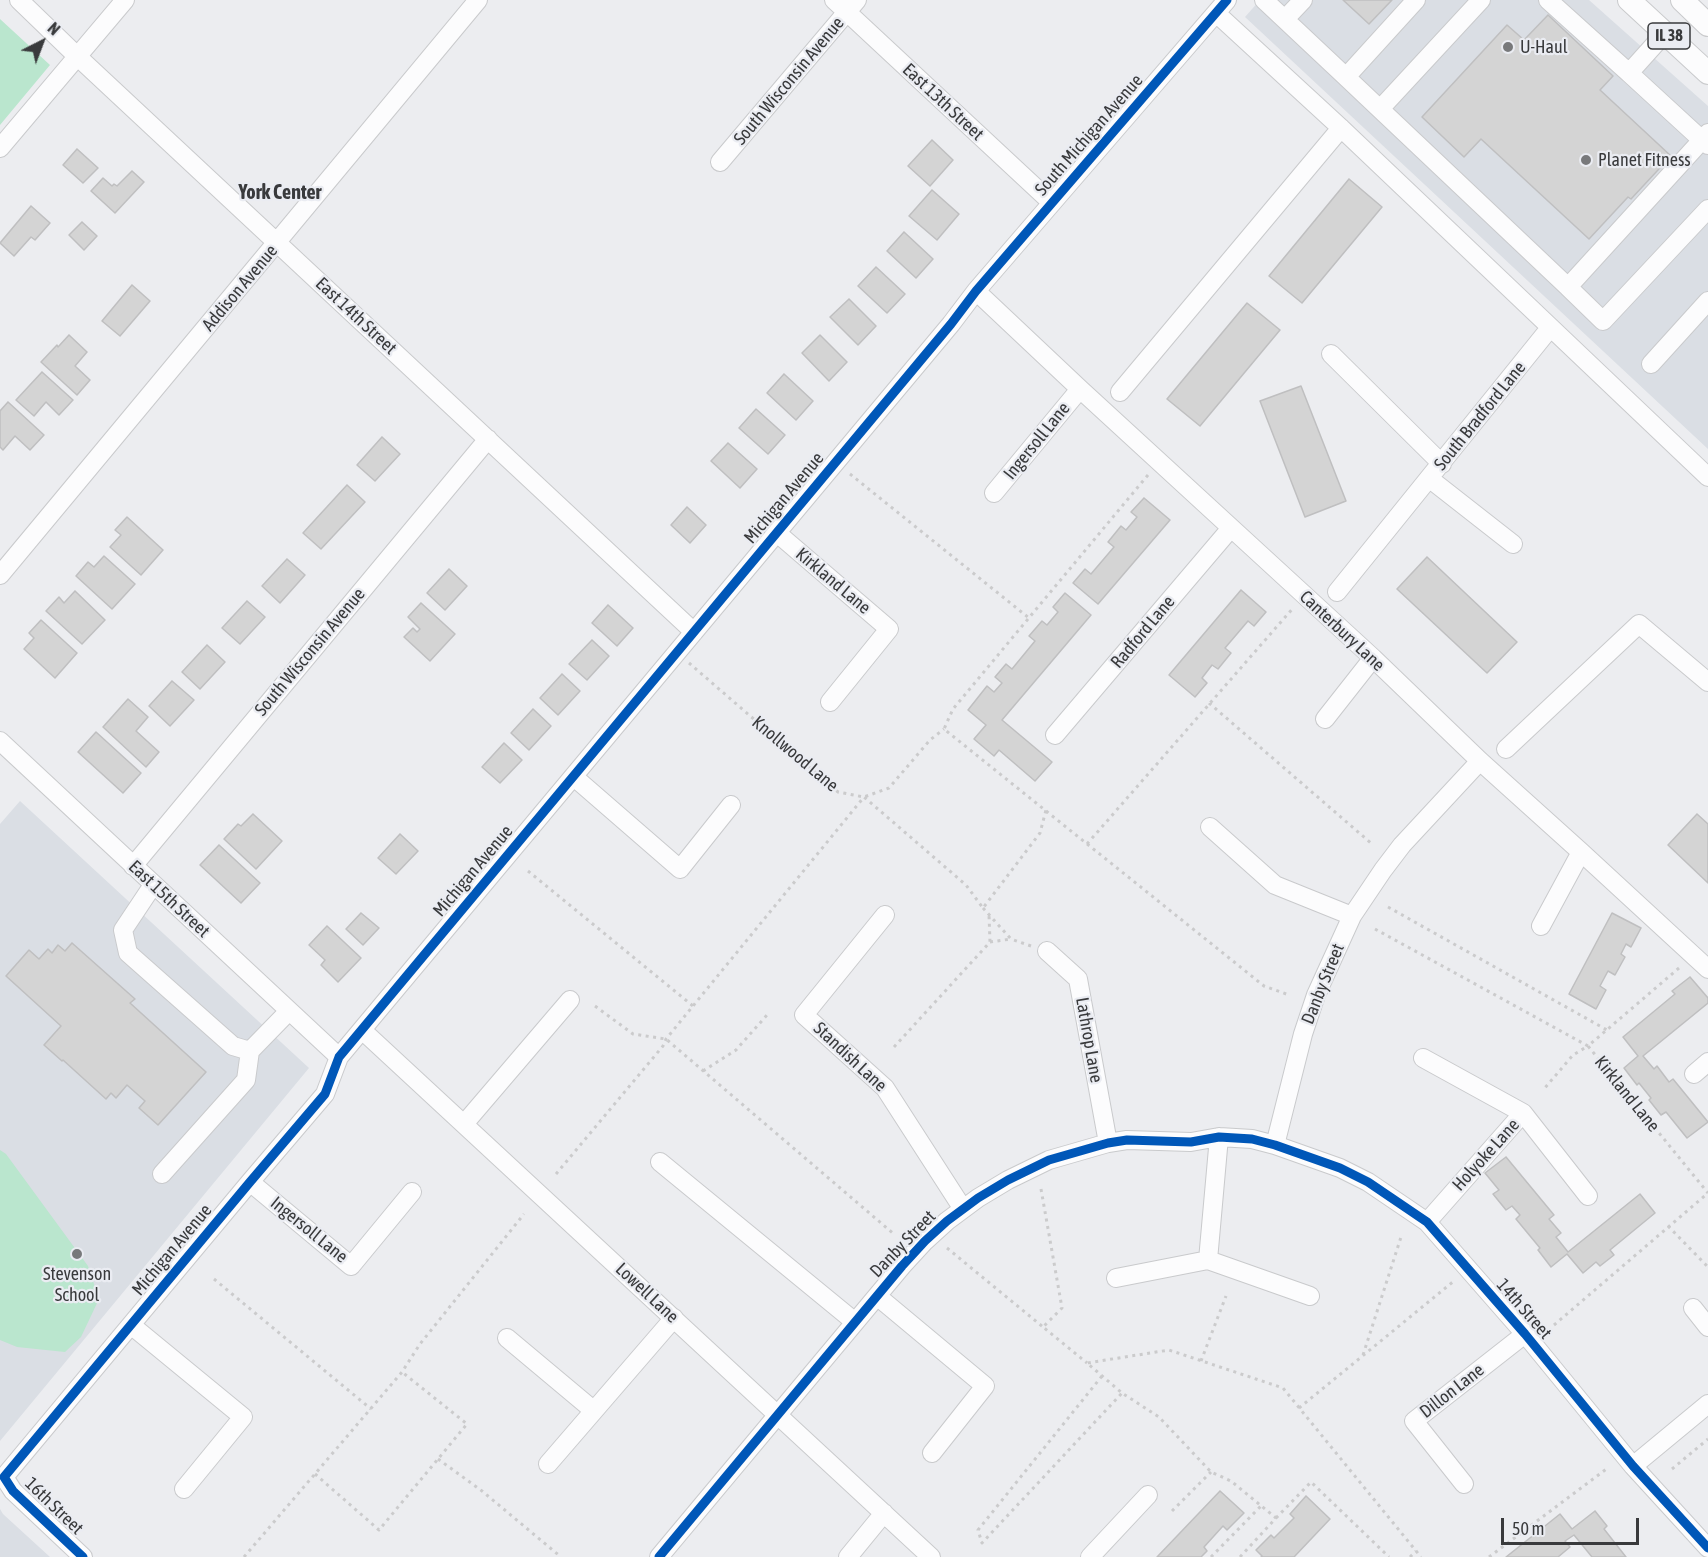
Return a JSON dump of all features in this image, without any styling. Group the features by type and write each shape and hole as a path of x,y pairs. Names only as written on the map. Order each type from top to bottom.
{"main road":[{"name":"IL 38","path":"1629,0 1708,73"},
{"name":"IL 38","path":"1682,0 1708,24"}],"street":[{"name":"East 14th Street","path":"19,0 694,632"},
{"path":"0,148 126,0"},
{"name":"Addison Avenue","path":"0,575 478,0"},
{"path":"1264,0 1603,321 1708,209"},
{"path":"1285,19 1303,0"},
{"path":"1346,77 1416,0"},
{"path":"1380,109 1481,0"},
{"path":"1548,0 1706,139 1568,287"},
{"name":"South Wisconsin Avenue","path":"720,162 846,4"},
{"name":"East 13th Street","path":"846,4 1052,203"},
{"path":"1221,7 1341,128 1708,477"},
{"name":"South Michigan Avenue","path":"976,291 1221,7"},
{"path":"1629,73 1665,33"},
{"path":"1120,392 1341,128"},
{"name":"Canterbury Lane","path":"976,291 1480,761 1708,969"},
{"name":"Michigan Avenue","path":"4,1477 325,1094 339,1057 945,332 976,291"},
{"path":"1651,363 1708,301"},
{"name":"South Bradford Lane","path":"1337,592 1550,328"},
{"path":"1331,354 1442,464"},
{"name":"Ingersoll Lane","path":"994,493 1080,389"},
{"name":"South Wisconsin Avenue","path":"133,866 488,439"},
{"path":"1430,479 1514,544"},
{"name":"Radford Lane","path":"1055,735 1231,528"},
{"name":"Kirkland Lane","path":"777,533 889,629 830,702"},
{"path":"1506,749 1639,624 1708,682"},
{"path":"1325,719 1372,658"},
{"name":"East 15th Street","path":"0,741 339,1057"},
{"name":"Danby Street","path":"659,1557 925,1241 978,1198 1049,1160 1108,1143 1127,1140 1191,1142 1219,1137 1252,1138 1275,1145 1303,1034 1316,995 1352,916 1402,846 1480,761"},
{"path":"574,777 680,869 731,805"},
{"path":"1210,827 1275,885 1352,916"},
{"path":"1541,926 1581,852"},
{"path":"153,885 123,930 128,953 233,1046 250,1051"},
{"name":"Standish Lane","path":"885,915 804,1015 885,1088 963,1209"},
{"name":"Lathrop Lane","path":"1040,949 1078,979 1108,1143"},
{"path":"464,1124 570,1000"},
{"path":"162,1173 246,1080 250,1051 289,1011"},
{"name":"Lowell Lane","path":"362,1030 931,1557"},
{"path":"1423,1058 1524,1113"},
{"name":"Holyoke Lane","path":"1427,1222 1524,1113 1588,1196"},
{"path":"1208,1260 1219,1137"},
{"name":"14th Street","path":"1275,1145 1340,1168 1368,1182 1427,1222 1525,1334 1633,1466 1708,1549"},
{"path":"660,1162 855,1322"},
{"name":"Ingersoll Lane","path":"250,1182 351,1266 412,1192"},
{"path":"1116,1278 1208,1260 1310,1296"},
{"path":"877,1296 985,1386 932,1453"},
{"path":"1694,1308 1708,1327"},
{"path":"548,1464 674,1318"},
{"path":"131,1325 243,1417 184,1489"},
{"name":"Dillon Lane","path":"1464,1484 1414,1421 1525,1334"},
{"path":"507,1338 593,1410"},
{"path":"1633,1466 1708,1404"},
{"name":"16th Street","path":"4,1477 13,1491 83,1557"},
{"path":"1090,1557 1148,1495"},
{"path":"848,1557 884,1513"},
{"path":"1698,1557 1708,1549"}],"path":[{"path":"556,1174 663,1046 666,1039 864,797 889,788 930,740 944,729 953,709 1158,462"},
{"path":"845,470 1029,618"},
{"path":"1086,844 1297,603"},
{"path":"1209,703 1372,844"},
{"path":"944,729 1264,986 1288,995"},
{"path":"864,797 966,885 982,908 1011,939"},
{"path":"982,908 1040,833 1046,810"},
{"path":"528,871 693,1006"},
{"path":"1388,907 1607,1030"},
{"path":"989,915 990,942"},
{"path":"1375,929 1588,1046"},
{"path":"894,1047 990,942 1011,939 1040,949"},
{"path":"595,1006 633,1034 666,1039 896,1235"},
{"path":"703,1071 736,1050 767,1015"},
{"path":"1544,1089 1573,1055 1588,1046"},
{"path":"1041,1189 1062,1308 1043,1327"},
{"path":"1554,1325 1708,1193"},
{"path":"244,1557 402,1372 420,1344 524,1214"},
{"path":"1668,1226 1708,1267"},
{"path":"1363,1355 1402,1233"},
{"path":"947,1248 1122,1393 1159,1417 1211,1472 1231,1481 1276,1518"},
{"path":"214,1279 371,1409"},
{"path":"1299,1408 1454,1281"},
{"path":"1201,1360 1226,1296"},
{"path":"1087,1363 1169,1350 1282,1388 1421,1557"},
{"path":"315,1474 379,1530 467,1424 402,1372"},
{"path":"1102,1376 978,1530 982,1543 1122,1393"},
{"path":"1672,1469 1708,1439"},
{"path":"438,1459 482,1491 561,1557"},
{"path":"1489,1557 1609,1467"},
{"path":"1172,1511 1211,1472"},
{"path":"1240,1557 1311,1482 1389,1557"},
{"path":"1211,1557 1261,1506"},
{"path":"1410,1557 1416,1551"}],"shaded area":[{"path":"1260,0 1589,0 1708,106 1708,449 1245,17"},
{"name":"Stevenson School","path":"20,801 309,1068 0,1441 0,824"},
{"path":"0,1509 3,1514 50,1557 0,1557"}],"green space":[{"path":"0,19 50,65 0,125"},
{"path":"0,1150 6,1154 88,1266 99,1299 81,1337 65,1352 17,1347 0,1340"}],"building":[{"path":"1343,0 1392,0 1369,24"},
{"path":"1548,15 1613,76 1600,90 1671,156 1589,239 1481,139 1464,157 1422,117 1507,25 1524,40"},
{"path":"932,140 953,160 930,186 908,166"},
{"path":"77,149 98,168 83,183 63,165"},
{"path":"132,171 144,182 115,213 91,191 103,178 112,186 114,184 117,186"},
{"path":"1349,179 1382,207 1302,303 1269,276"},
{"path":"932,190 959,214 937,240 909,216"},
{"path":"31,206 50,223 35,240 31,237 14,256 0,243"},
{"path":"82,222 97,236 84,250 69,235"},
{"path":"904,232 933,259 916,278 887,251"},
{"path":"876,267 905,294 887,313 858,286"},
{"path":"132,285 150,301 120,336 102,321"},
{"path":"849,299 876,326 858,345 830,317"},
{"path":"1247,303 1280,330 1200,426 1167,399"},
{"path":"69,335 87,352 75,366 90,380 77,395 41,362"},
{"path":"820,335 847,362 829,381 802,353"},
{"path":"42,372 73,400 59,415 46,402 34,416 16,400"},
{"path":"784,374 813,401 796,420 767,393"},
{"path":"1301,386 1346,501 1305,517 1260,401"},
{"path":"8,402 44,435 30,450 15,436 3,450 0,447 0,411"},
{"path":"756,409 785,435 768,454 739,428"},
{"path":"382,437 400,454 375,481 357,465"},
{"path":"728,443 757,469 740,488 711,461"},
{"path":"347,485 365,502 321,549 303,533"},
{"path":"1144,498 1170,520 1098,604 1073,583 1085,569 1091,574 1114,547 1108,542 1121,526 1126,530 1137,517 1131,512"},
{"path":"687,507 706,525 690,543 671,525"},
{"path":"127,517 163,550 141,575 110,547 121,535 115,530"},
{"path":"104,556 135,584 112,609 76,576 88,562 94,567"},
{"path":"1427,557 1517,642 1487,673 1397,589"},
{"path":"287,559 305,575 280,603 262,586"},
{"path":"449,569 467,586 445,610 427,593"},
{"path":"1241,590 1266,612 1254,626 1248,621 1225,648 1231,653 1218,669 1212,665 1202,678 1207,683 1195,697 1169,675"},
{"path":"75,591 105,620 82,644 46,611 59,597 64,603"},
{"path":"1065,593 1091,615 1002,720 1052,762 1035,781 999,750 994,756 974,739 986,725 968,710 987,686 994,692 1002,683 995,677 1006,664 1012,669 1035,641 1029,636 1042,621 1047,625 1058,612 1053,607"},
{"path":"247,601 265,617 240,644 222,628"},
{"path":"421,603 455,634 430,661 404,637 413,628 417,632 420,629 408,617"},
{"path":"608,605 633,628 617,646 592,623"},
{"path":"41,620 77,653 55,678 24,649 34,638 29,633"},
{"path":"592,640 609,656 587,680 569,664"},
{"path":"207,645 225,662 200,689 182,672"},
{"path":"562,674 580,691 558,715 540,698"},
{"path":"172,681 194,700 170,726 149,706"},
{"path":"128,699 148,717 136,731 159,752 146,767 103,727"},
{"path":"533,709 551,726 529,750 511,733"},
{"path":"96,732 141,773 123,793 78,752"},
{"path":"504,743 522,760 500,783 482,767"},
{"path":"253,814 282,841 256,869 224,839 238,824 241,826"},
{"path":"1697,814 1708,824 1708,883 1668,845"},
{"path":"400,834 418,851 396,874 378,858"},
{"path":"219,845 260,883 241,903 200,865"},
{"path":"361,913 379,928 363,945 346,929"},
{"path":"1612,913 1641,928 1631,947 1626,944 1621,954 1625,957 1615,975 1608,971 1600,986 1606,990 1596,1009 1569,994"},
{"path":"327,926 361,958 338,982 321,965 325,960 309,945"},
{"path":"72,943 135,999 130,1003 206,1072 158,1125 139,1108 145,1101 127,1085 116,1098 111,1093 106,1099 44,1045 61,1026 6,976 29,950 39,959 48,949 52,953 58,945 65,951"},
{"path":"1690,977 1708,998 1708,1003 1643,1056 1654,1069 1657,1066 1669,1082 1673,1079 1708,1122 1687,1138 1666,1112 1661,1115 1649,1100 1651,1098 1624,1068 1638,1056 1623,1037 1675,994 1672,991"},
{"path":"1506,1157 1554,1215 1549,1219 1561,1233 1556,1237 1568,1252 1640,1194 1655,1213 1610,1250 1614,1255 1600,1266 1596,1262 1583,1273 1567,1254 1551,1267 1538,1250 1540,1248 1516,1219 1520,1215 1512,1206 1506,1210 1493,1194 1499,1190 1485,1173"},
{"path":"1220,1491 1244,1513 1227,1530 1223,1526 1204,1547 1207,1551 1201,1557 1157,1557"},
{"path":"1306,1496 1330,1519 1294,1557 1261,1557 1256,1550 1271,1535 1274,1538 1294,1518 1290,1514"},
{"path":"1595,1511 1607,1526 1604,1529 1626,1557 1592,1557 1574,1535 1565,1541 1570,1547 1558,1557 1506,1557 1560,1514 1572,1529"}],"cycle path":[{"path":"83,1557 13,1491 4,1477 325,1094 339,1057 951,324 976,291 1227,0"},
{"path":"659,1557 902,1266 947,1221 1008,1180 1049,1160 1108,1143 1127,1140 1191,1142 1219,1137 1252,1139 1340,1168 1368,1182 1427,1222 1525,1334 1633,1466 1708,1548"}],"place":[{"name":"U-Haul","path":"1508,47"},
{"name":"Planet Fitness","path":"1586,160"},
{"name":"Stevenson School","path":"77,1254"}],"district":[{"name":"York Center","path":"280,193"}]}
